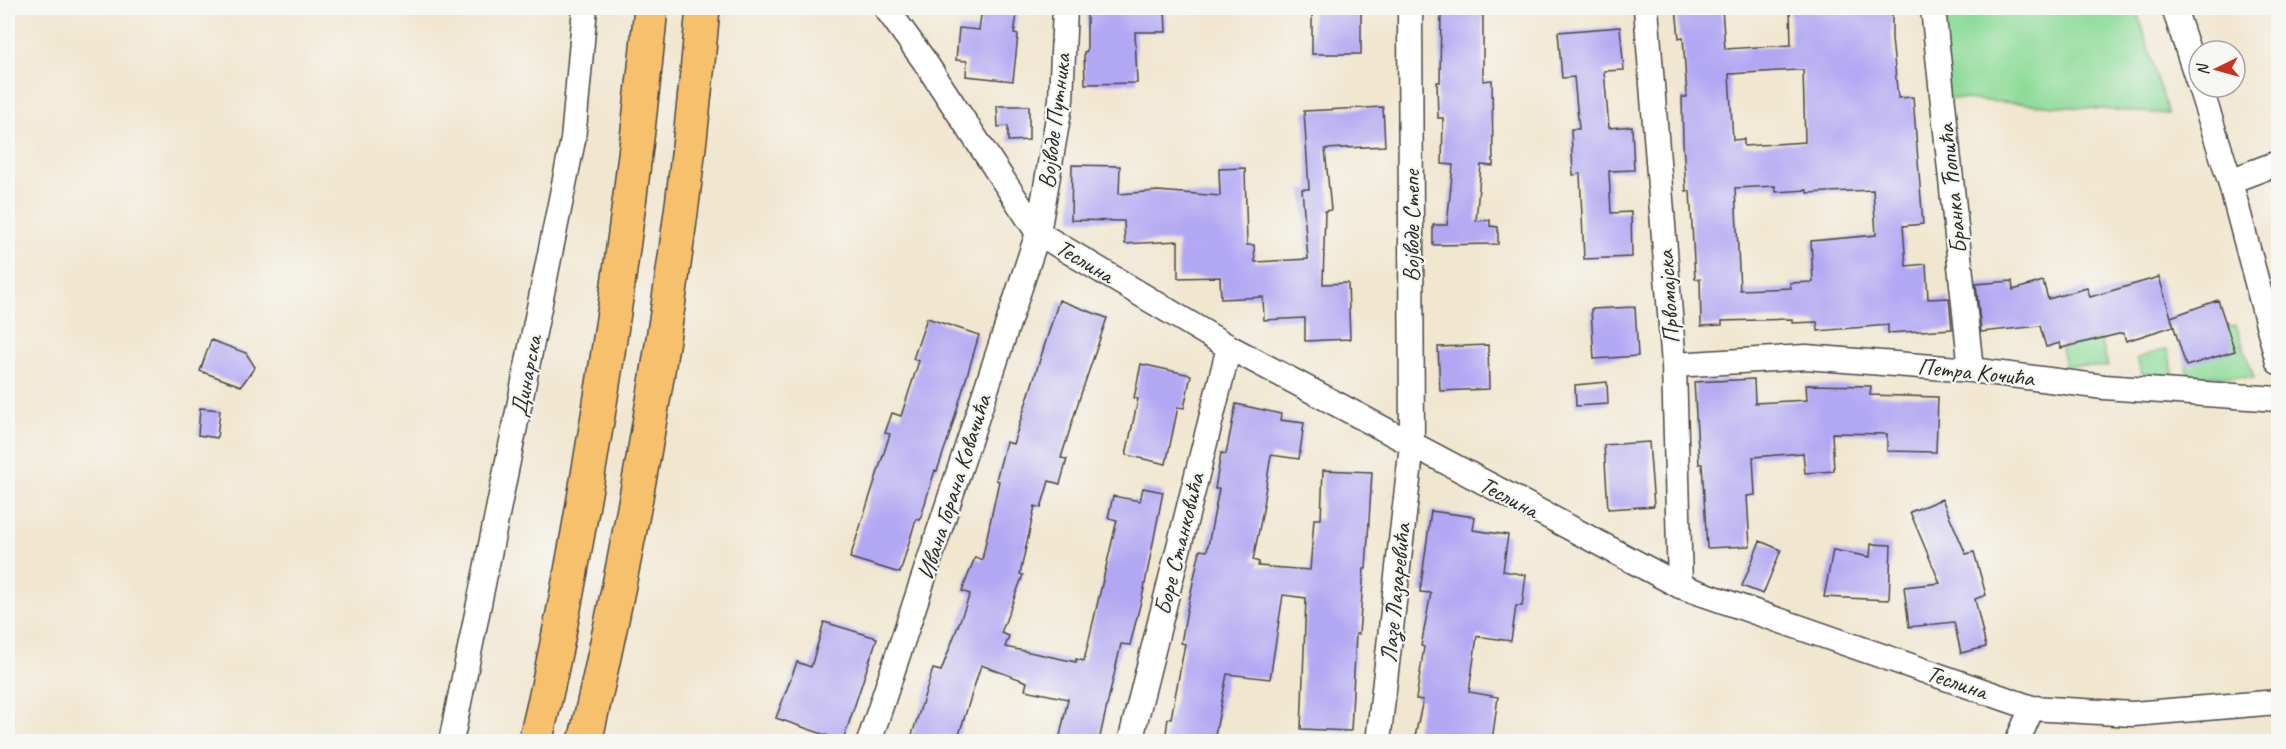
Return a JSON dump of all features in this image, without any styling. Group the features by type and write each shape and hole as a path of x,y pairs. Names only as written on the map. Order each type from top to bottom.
{"highway":[{"path":"535,741 573,562 617,297 638,141 651,8"},
{"path":"585,741 632,520 656,382 685,186 703,8"}],"street":[{"name":"Динарска","path":"451,741 573,140 585,8"},
{"name":"Теслина","path":"886,8 923,59 1038,233 1229,347 1680,586 2032,708 2133,714 2278,702"},
{"name":"Војводе Путника","path":"1038,233 1061,99 1065,8"},
{"name":"Војводе Степе","path":"1410,8 1412,445"},
{"name":"Првомајска","path":"1646,8 1674,365 1680,586"},
{"name":"Бранка Ћопића","path":"1933,8 1971,370"},
{"path":"2174,8 2187,49"},
{"path":"2203,99 2230,181 2278,362"},
{"path":"2230,181 2278,163"},
{"name":"Ивана Горана Ковачића","path":"869,741 1038,233"},
{"name":"Боре Станковића","path":"1130,741 1229,347"},
{"name":"Петра Кочића","path":"1674,365 1806,357 1971,370 2104,387 2278,399"},
{"name":"Лазе Лазаревића","path":"1378,741 1412,445"},
{"path":"2018,741 2032,708"}],"green space":[{"path":"1936,8 2136,8 2168,114 1946,98"},
{"path":"2236,325 2254,378 2188,375 2186,366 2227,328"},
{"path":"2101,339 2108,367 2065,365 2061,348"},
{"path":"2167,349 2174,375 2142,374 2137,358"}],"building":[{"path":"982,8 1018,8 1014,34 1018,35 1013,81 966,76 967,61 956,60 959,28 979,30"},
{"path":"1087,8 1165,8 1166,32 1135,32 1137,83 1085,84 1084,52 1087,51"},
{"path":"1312,8 1361,8 1361,54 1312,54"},
{"path":"1441,8 1483,9 1483,81 1492,80 1493,166 1481,165 1476,221 1490,220 1490,226 1498,227 1498,244 1433,245 1433,225 1447,225 1453,165 1442,164 1443,118 1438,118 1437,82 1440,82"},
{"path":"1676,8 1722,8 1725,49 1791,45 1790,8 1819,8 1819,10 1892,8 1892,39 1898,98 1913,97 1923,224 1903,226 1906,266 1926,264 1928,299 1949,298 1952,329 1888,333 1888,325 1818,331 1817,322 1792,323 1792,319 1722,321 1722,325 1701,326 1700,279 1695,279 1690,191 1686,191 1682,97 1687,97 1683,37 1679,38","holes":["1803,70 1805,142 1744,146 1744,139 1733,140 1729,74","1775,186 1776,192 1873,190 1876,235 1811,241 1813,282 1790,283 1791,288 1740,290 1735,188"]},
{"path":"1620,27 1624,70 1604,71 1609,128 1632,126 1634,170 1609,171 1611,213 1631,212 1632,257 1584,259 1580,174 1573,175 1571,129 1579,129 1574,77 1562,78 1558,32"},
{"path":"997,106 1029,106 1029,140 1008,141 1008,126 998,127"},
{"path":"1383,107 1385,146 1325,149 1331,210 1325,211 1323,284 1348,283 1350,339 1305,341 1305,318 1264,320 1263,297 1221,299 1220,277 1178,278 1178,241 1125,244 1124,221 1071,220 1072,165 1120,166 1119,194 1158,191 1220,196 1219,169 1245,168 1247,245 1254,245 1255,262 1308,259 1302,189 1309,189 1304,111"},
{"path":"2159,277 2171,317 2218,300 2235,351 2186,366 2174,326 2126,341 2123,333 2061,348 2060,343 2046,347 2040,326 1981,332 1976,284 2012,281 2013,290 2043,281 2048,299 2087,288 2090,297"},
{"path":"1059,300 1107,318 1061,458 1067,459 1060,484 1049,481 1041,508 1035,506 1020,574 1023,575 1001,633 1009,636 1005,647 1076,662 1076,659 1084,661 1117,520 1108,518 1113,496 1140,501 1143,488 1163,492 1144,589 1130,645 1121,644 1099,741 1059,741 1068,699 1025,690 1027,682 981,665 957,741 910,741 933,669 941,671 970,594 962,591 975,557 982,560 999,481 996,480 1006,442 1013,444"},
{"path":"1635,307 1638,356 1594,359 1591,309"},
{"path":"927,318 979,335 950,433 937,471 935,470 920,520 916,519 900,573 850,558 890,434 885,433 892,413 901,416 919,361 913,359"},
{"path":"211,340 246,353 255,367 241,386 200,371"},
{"path":"1488,345 1489,389 1440,391 1438,347"},
{"path":"1141,364 1191,375 1184,408 1178,407 1166,464 1126,455 1138,399 1134,398"},
{"path":"1754,379 1755,403 1807,400 1806,385 1871,386 1870,395 1938,397 1936,452 1887,451 1887,434 1832,433 1834,471 1805,473 1803,453 1753,457 1755,495 1747,496 1750,546 1707,548 1694,382"},
{"path":"1607,382 1608,404 1576,406 1575,385"},
{"path":"1236,404 1281,414 1280,420 1304,423 1299,459 1271,455 1253,560 1259,562 1258,566 1310,570 1314,519 1321,519 1323,470 1372,472 1366,569 1364,569 1359,634 1356,634 1351,731 1301,729 1306,598 1283,595 1270,679 1227,674 1214,741 1165,741 1185,644 1181,643 1187,610 1200,550 1207,551 1219,489 1215,489 1221,453 1226,454"},
{"path":"200,408 220,410 217,438 198,435"},
{"path":"1649,442 1654,506 1608,509 1604,445"},
{"path":"1942,499 1966,554 1974,552 1986,595 1975,599 1986,647 1961,653 1954,622 1909,627 1904,587 1940,583 1910,512"},
{"path":"1431,511 1475,517 1473,530 1508,535 1503,571 1526,575 1522,606 1516,606 1511,641 1477,636 1469,692 1498,697 1492,741 1414,741 1423,700 1416,699 1424,647 1421,646 1431,593 1420,592"},
{"path":"1760,541 1781,550 1763,594 1742,586"},
{"path":"1871,544 1891,545 1889,600 1824,597 1833,550 1870,557"},
{"path":"824,622 877,638 843,741 776,718 797,662 811,667"}]}
